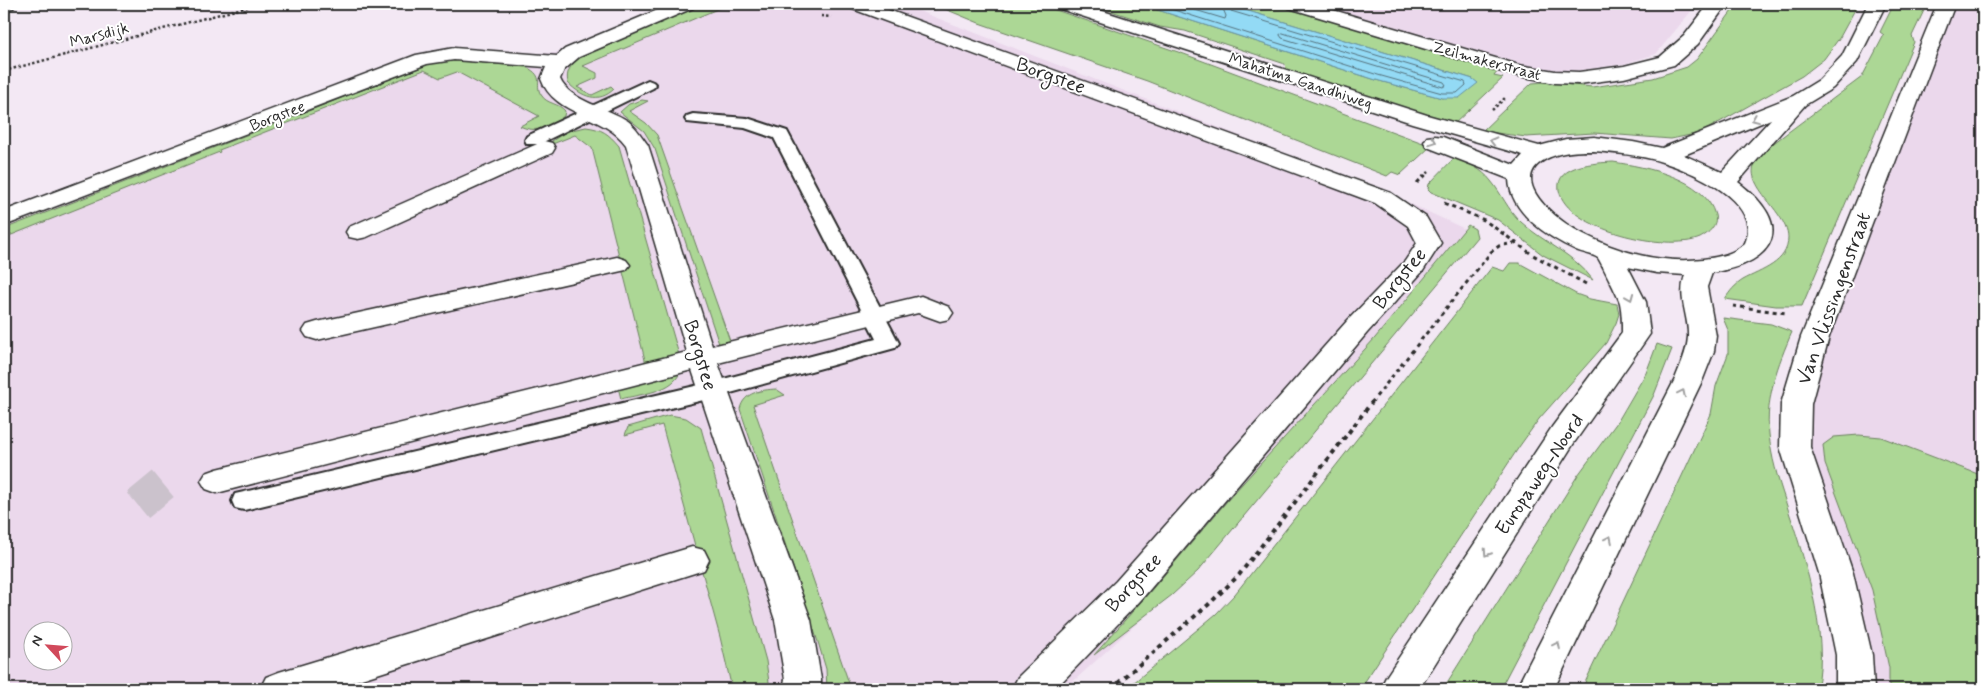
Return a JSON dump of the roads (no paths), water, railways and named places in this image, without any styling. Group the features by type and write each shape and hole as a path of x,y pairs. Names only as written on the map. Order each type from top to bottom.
{"street":[{"path":"558,62 594,42 687,4"},
{"name":"Borgstee","path":"856,4 1383,198 1418,222 1429,243 1414,266 1357,327 1128,591 1031,689"},
{"name":"Mahatma Gandhiweg","path":"1058,4 1453,148 1520,175"},
{"name":"Mahatma Gandhiweg","path":"1063,4 1134,25 1467,135 1540,153"},
{"name":"Zeilmakerstraat","path":"1295,4 1530,73 1579,78 1624,72 1667,61 1691,40 1718,4"},
{"path":"1664,155 1800,100 1826,84 1850,58 1877,4"},
{"name":"Van Vlissingenstraat","path":"1855,689 1854,655 1836,573 1796,446 1796,404 1815,337 1946,4"},
{"name":"Borgstee","path":"4,220 423,60 454,54 558,62"},
{"name":"Borgstee","path":"558,62 551,72 550,82 554,90 622,126 637,145 712,390 793,620 803,679 802,689"},
{"path":"1725,182 1800,100"},
{"path":"358,232 538,144"},
{"path":"1594,144 1629,147 1664,155 1696,167 1725,182 1746,200 1759,218 1761,236 1751,251 1731,262 1701,267 1656,265 1608,254 1569,237 1539,216 1522,194 1520,175 1527,163 1540,153 1564,146 1594,144"},
{"name":"Europaweg-Noord","path":"1399,689 1563,435 1636,334 1633,302 1608,254"},
{"path":"317,331 617,265"},
{"path":"1535,689 1689,378 1700,351 1701,326 1694,287 1701,267"},
{"path":"217,481 648,373 703,357 921,304 940,313"},
{"path":"279,689 692,560"}],"lane":[{"path":"538,144 592,111 648,85"},
{"path":"244,501 712,390 888,343 781,135 747,123 693,119"}],"water":[{"path":"1139,4 1225,4 1473,79 1478,83 1459,98 1442,98 1376,80"}],"tunnel":[{"path":"140,482 163,510"}]}
